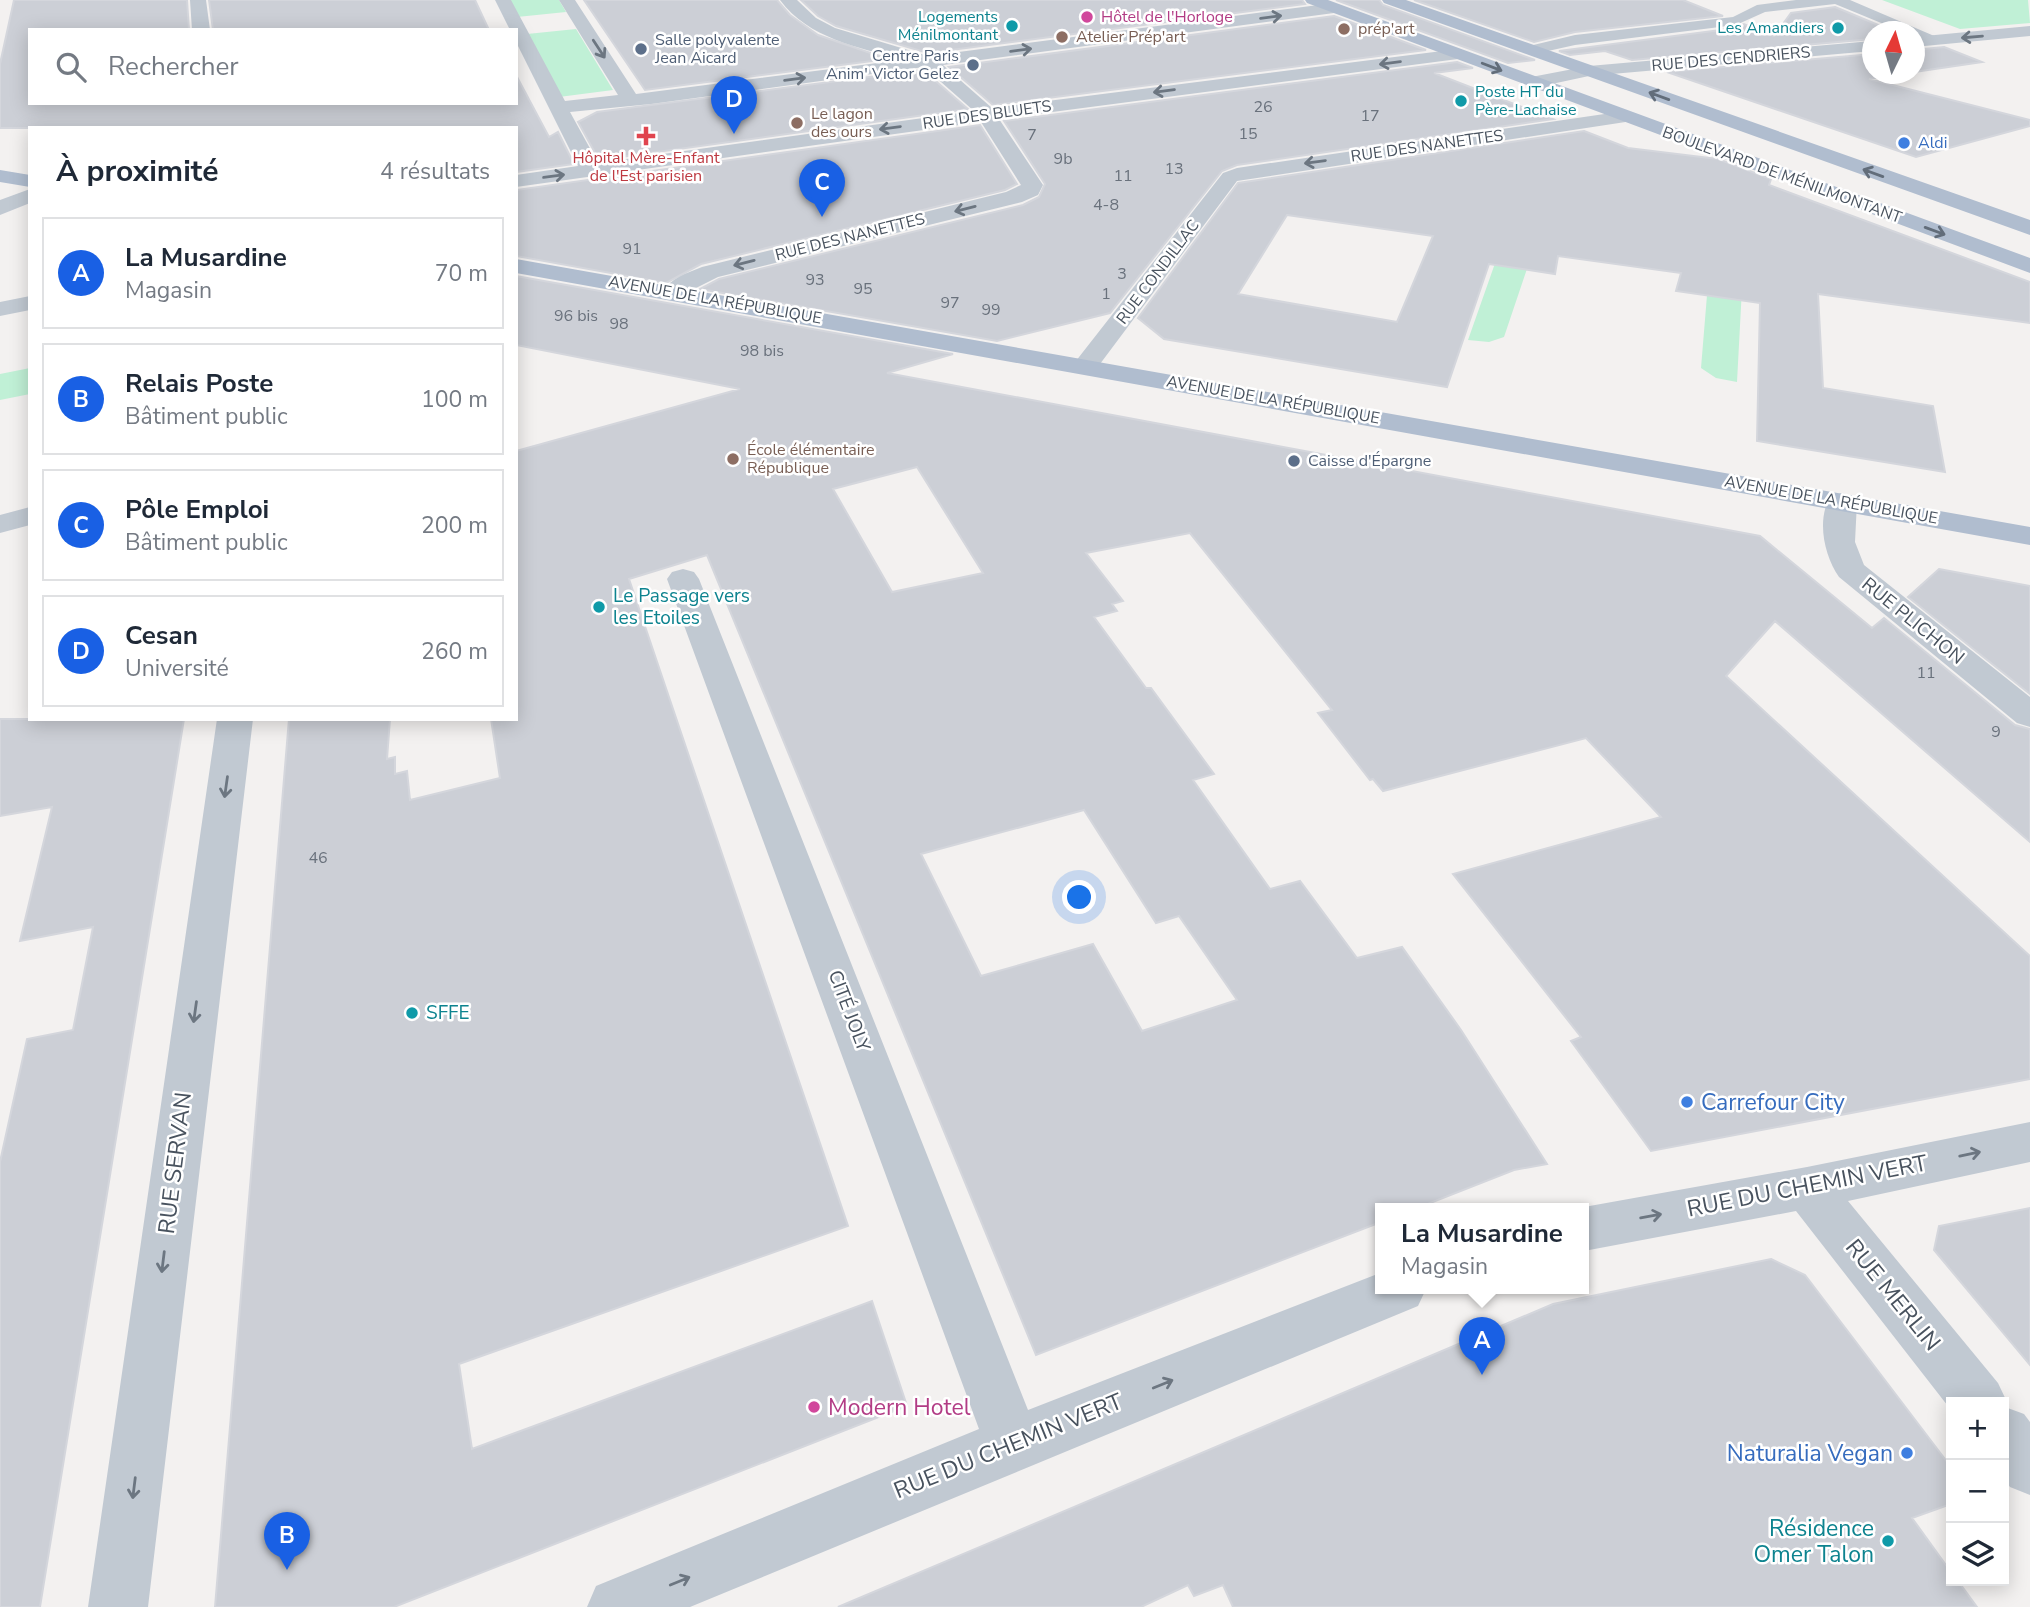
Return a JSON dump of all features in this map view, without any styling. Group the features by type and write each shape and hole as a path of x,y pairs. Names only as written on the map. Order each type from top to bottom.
{"main road":[{"name":"BOULEVARD DE MÉNILMONTANT","path":"1313,0 2030,266"},
{"name":"BOULEVARD DE MÉNILMONTANT","path":"1390,0 2030,228"},
{"path":"0,176 28,181"},
{"name":"AVENUE DE LA RÉPUBLIQUE","path":"518,266 674,292 2030,536"}],"street":[{"path":"198,0 201,28"},
{"path":"503,0 517,28"},
{"path":"567,0 631,99"},
{"path":"788,0 810,22 829,32 928,62 981,106 987,115"},
{"path":"1530,50 1575,40 1736,21 1762,8 1836,0 1882,21"},
{"path":"558,107 928,62 1334,8"},
{"path":"518,29 591,170"},
{"path":"1925,40 2030,31"},
{"name":"RUE DES CENDRIERS","path":"1589,71 1862,47"},
{"name":"RUE DES BLUETS","path":"518,181 987,115 1458,54"},
{"path":"1533,82 1589,71"},
{"name":"RUE DES NANETTES","path":"674,292 688,281 710,272 1014,197 1030,190 1031,178 987,115"},
{"name":"RUE DES NANETTES","path":"1230,177 1254,171 1625,117"},
{"name":"RUE CONDILLAC","path":"1085,366 1230,177"},
{"path":"0,208 28,196"},
{"path":"0,309 28,303"},
{"name":"RUE PLICHON","path":"1842,502 1839,542 1850,570 2030,715"},
{"path":"0,524 28,517"},
{"name":"CITÉ JOLY","path":"683,579 987,1371 1012,1444"},
{"name":"RUE SERVAN","path":"118,1607 235,721"},
{"name":"RUE DU CHEMIN VERT","path":"1589,1228 1807,1188 2030,1142"},
{"name":"RUE MERLIN","path":"1807,1188 1975,1397"},
{"name":"RUE DU CHEMIN VERT","path":"617,1607 1012,1444 1387,1294"},
{"path":"2009,1440 2030,1467"}],"green space":[{"path":"509,0 559,0 566,12 517,17"},
{"path":"1882,0 2028,0 2030,23 1960,29"},
{"path":"576,29 613,90 559,97 527,34"},
{"path":"1499,252 1531,257 1504,337 1489,342 1468,340"},
{"path":"1708,283 1742,288 1737,382 1716,378 1701,368"},
{"path":"28,368 28,394 0,400 0,374"}],"building":[{"path":"14,0 187,0 189,28 28,28 28,105 518,105 518,79 549,137 558,132 574,164 518,172 518,126 0,128 0,64"},
{"path":"209,0 475,0 488,28 213,28"},
{"path":"584,0 777,0 790,15 818,35 888,59 645,90"},
{"path":"801,0 1302,0 1305,4 928,53 836,26 818,16"},
{"path":"1336,0 1379,0 1383,5 1535,60 1508,63"},
{"path":"1414,0 1683,0 1723,16 1575,32 1534,42"},
{"path":"1835,7 1869,21 1862,21 1862,40 1632,60 1605,51 1570,55 1559,51 1736,28 1744,24 1774,36 1791,13"},
{"path":"1334,16 1426,50 993,105 949,67"},
{"path":"1944,47 1982,62 1925,70 1925,49"},
{"path":"1862,55 1862,84 1889,84 2030,120 2030,126 1916,157 1667,72"},
{"path":"1457,62 1473,68 1434,73 1553,119 1237,165 1222,171 1110,313 997,341 700,289 719,279 1023,205 1039,197 1045,184 1004,121"},
{"path":"923,70 968,109 599,160 578,122 597,112"},
{"path":"980,125 1017,184 1005,190 701,264 666,283 518,256 518,190"},
{"path":"1584,131 1628,148 1718,159 1771,179 1769,185 2030,282 2030,323 1818,294 1823,388 1933,406 1945,472 1757,441 1760,303 1676,291 1681,273 1558,256 1555,274 1489,264 1447,387 1164,339 1138,318 1238,183","holes":["1287,215 1433,236 1397,322 1238,294"]},
{"path":"518,276 953,354 887,373 1760,536 1872,628 1884,618 2015,725 2030,729 2030,842 1775,621 1726,676 2030,956 2030,1079 1651,1151 1571,1041 1581,1037 1453,874 1661,817 1586,738 1383,791 1373,779 1370,780 1318,713 1332,710 1190,533 1086,553 1123,601 1112,604 1117,611 1094,617 1146,688 1151,688 1214,774 1193,780 1270,889 1300,881 1357,958 1402,947 1461,1030 1547,1164 1514,1170 1430,1203 1375,1203 1375,1224 1036,1355 707,555 629,579 848,1226 459,1364 472,1449 872,1301 907,1406 394,1607 215,1607 289,721 390,721 387,759 395,757 395,774 407,771 410,800 500,778 491,721 518,721 518,450 740,389 518,345","holes":["917,467 983,573 892,592 833,489","1084,810 1156,923 1179,916 1237,1000 1142,1031 1093,944 981,976 921,854"]},
{"path":"1939,569 2030,586 2030,694 1908,597"},
{"path":"0,719 184,721 40,1607 0,1607 0,1162 27,1039 73,1030 93,927 20,941 52,807 0,816"},
{"path":"2030,1208 2030,1365 1934,1250 1939,1226"},
{"path":"1771,1259 1805,1275 1946,1460 1946,1506 1912,1518 1946,1565 1946,1586 1962,1586 1977,1607 1233,1607 1223,1585 1194,1596 1188,1585 1141,1607 838,1607 1553,1304"}],"place":[{"name":"Hôtel de l'Horloge","path":"1087,17"},
{"name":"Logements Ménilmontant","path":"1012,26"},
{"name":"Les Amandiers","path":"1838,28"},
{"name":"prép'art","path":"1344,29"},
{"name":"Atelier Prép'art","path":"1062,37"},
{"name":"Salle polyvalente Jean Aicard","path":"641,49"},
{"name":"Centre Paris Anim' Victor Gelez","path":"973,65"},
{"name":"Poste HT du Père-Lachaise","path":"1461,101"},
{"name":"Le lagon des ours","path":"797,123"},
{"name":"Cesan","path":"734,134"},
{"name":"Hôpital Mère-Enfant de l'Est parisien","path":"646,136"},
{"name":"Aldi","path":"1904,143"},
{"name":"Pôle Emploi","path":"822,217"},
{"name":"École élémentaire République","path":"733,459"},
{"name":"Caisse d'Épargne","path":"1294,461"},
{"name":"Le Passage vers les Etoiles","path":"599,607"},
{"name":"SFFE","path":"412,1013"},
{"name":"Carrefour City","path":"1687,1102"},
{"name":"La Musardine","path":"1482,1375"},
{"name":"Modern Hotel","path":"814,1407"},
{"name":"Naturalia Vegan","path":"1907,1453"},
{"name":"Résidence Omer Talon","path":"1888,1541"},
{"name":"Relais Poste","path":"287,1570"}]}
